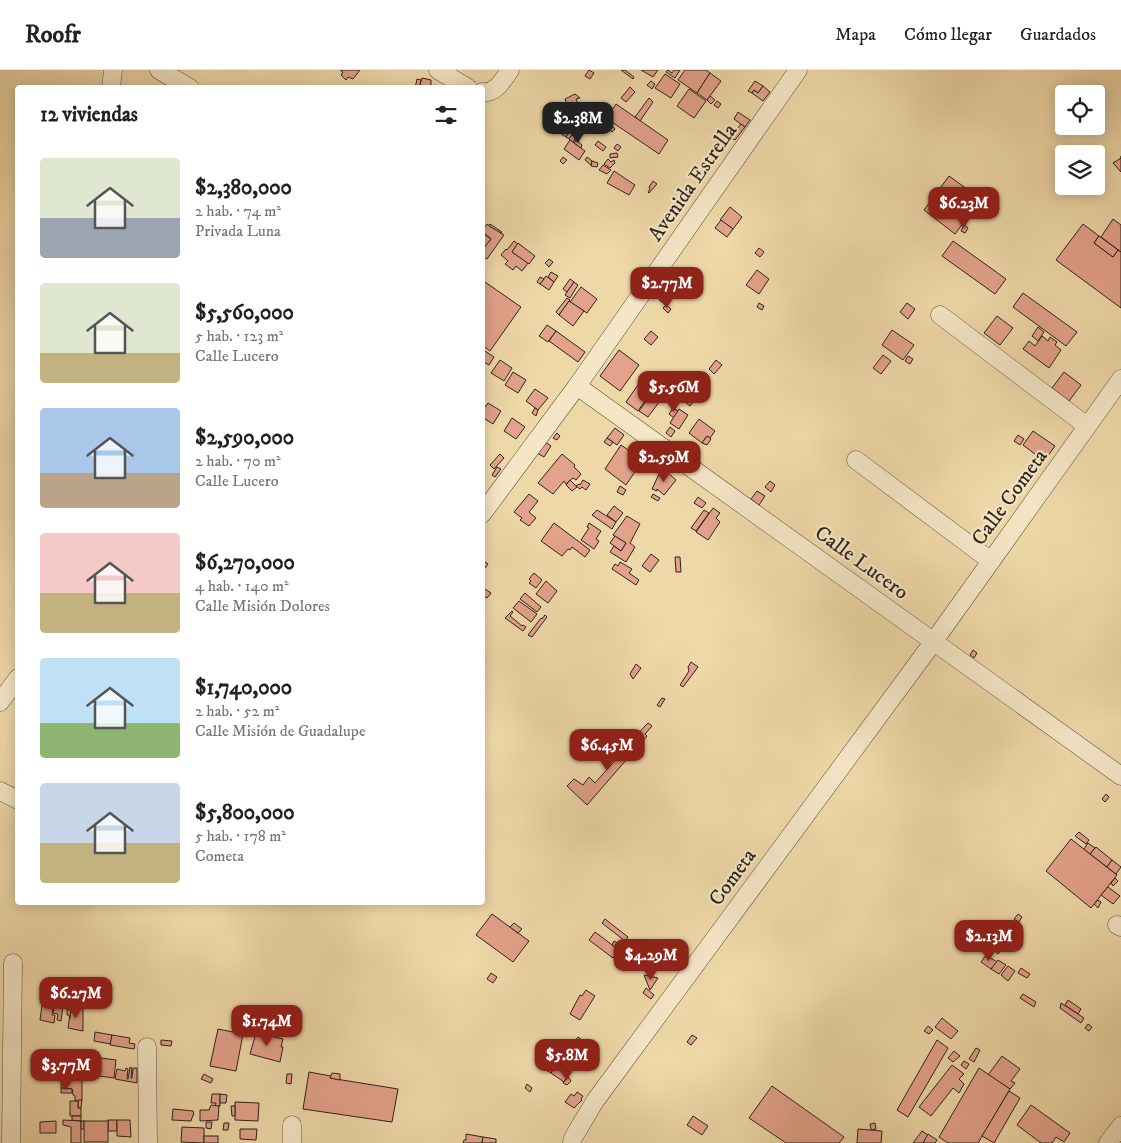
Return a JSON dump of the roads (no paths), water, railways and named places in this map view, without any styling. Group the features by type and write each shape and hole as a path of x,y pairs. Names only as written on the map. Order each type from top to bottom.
{"street":[{"path":"111,85 113,70"},
{"path":"438,70 463,85"},
{"path":"490,90 510,70"},
{"name":"Avenida Estrella","path":"485,510 577,386 798,70"},
{"path":"168,72 186,85"},
{"path":"940,314 1087,426"},
{"name":"Calle Cometa","path":"934,641 1121,379"},
{"name":"Calle Lucero","path":"577,386 1121,776"},
{"path":"856,460 991,561"},
{"name":"Cometa","path":"572,1143 594,1102 934,641"},
{"path":"0,702 15,682"},
{"path":"0,791 15,798"},
{"path":"12,1143 13,963"},
{"path":"147,1047 148,1143"},
{"path":"292,1125 292,1143"},
{"path":"1108,1143 1121,1126"}]}
